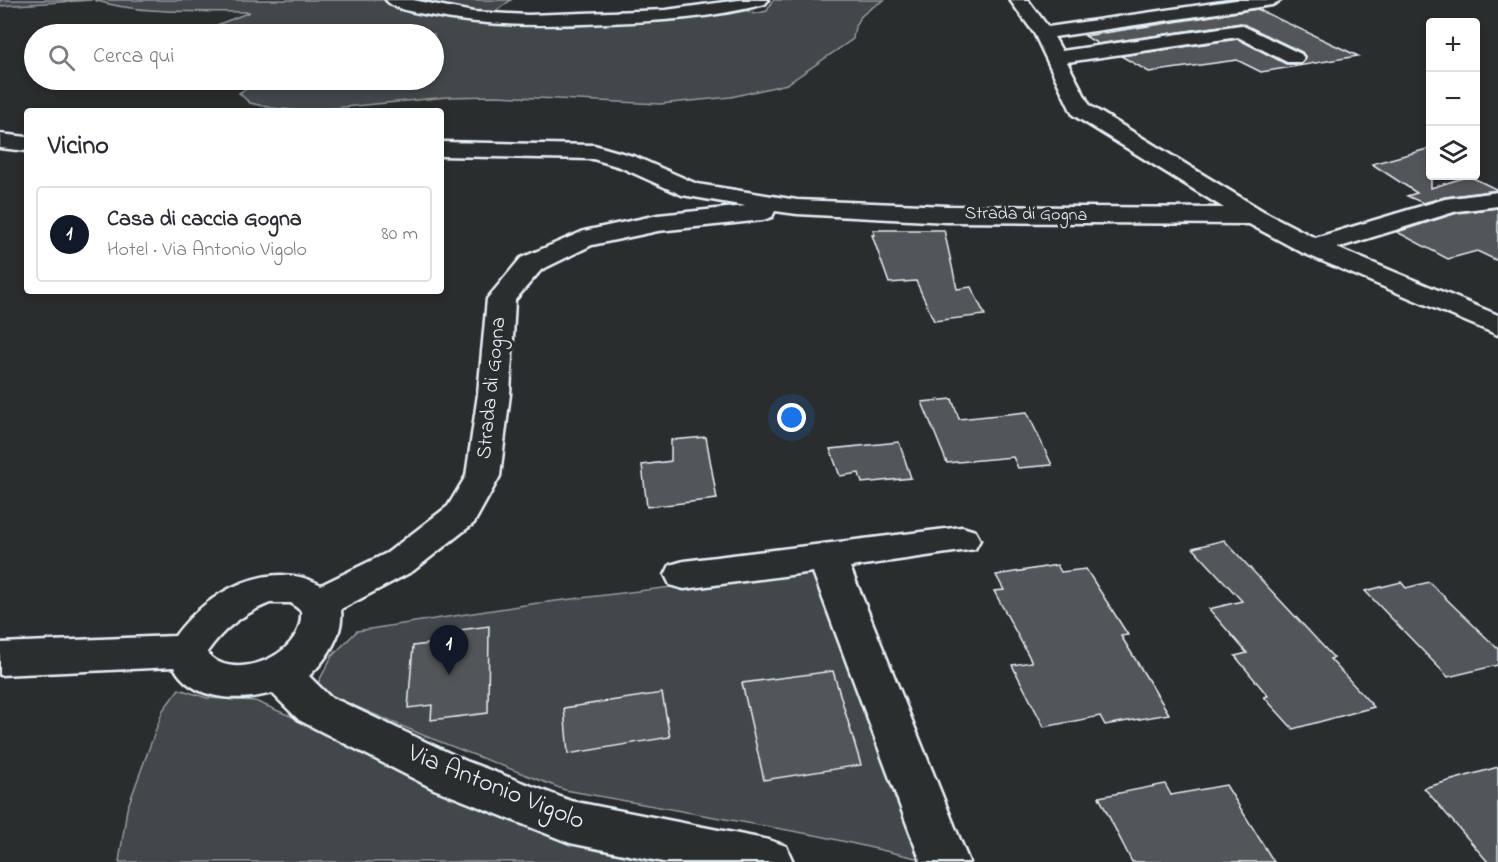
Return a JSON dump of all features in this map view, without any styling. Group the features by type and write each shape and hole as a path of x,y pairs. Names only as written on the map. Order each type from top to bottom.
{"street":[{"path":"395,0 449,14 551,20 686,14 725,9 759,0"},
{"name":"Strada di Gogna","path":"1020,0 1043,33 1081,110 1254,216 1312,247 1498,326"},
{"path":"1043,33 1272,0"},
{"path":"1056,58 1241,31 1294,58"},
{"path":"0,141 24,144"},
{"name":"Strada di Gogna","path":"444,149 594,152 628,162 691,190 797,207 946,214 1254,216"},
{"path":"1312,247 1454,204 1498,199"},
{"name":"Strada di Gogna","path":"318,603 400,562 461,514 483,476 494,394 501,298 531,264 584,239 658,223 711,219 797,207"},
{"path":"684,575 962,540"},
{"path":"827,558 945,862"},
{"path":"268,589 301,591 318,603 324,620 306,656 280,674 250,681 221,681 198,672 186,651 205,623 233,601 268,589"},
{"path":"0,659 186,651"},
{"name":"Via Antonio Vigolo","path":"280,674 314,708 450,775 570,822 769,862"}],"shaded area":[{"path":"0,0 92,0 0,6"},
{"path":"94,0 511,0 490,15 600,18 736,5 754,14 767,11 773,0 884,0 862,15 856,25 853,39 787,84 731,97 660,104 497,96 447,97 335,108 272,108 250,103 239,93 244,90 444,90 444,24 219,24 250,12 150,10"},
{"path":"829,568 929,861 820,836 565,790 425,736 315,689 332,656 357,631 531,604"},
{"path":"179,689 207,698 255,701 557,829 703,862 119,862 127,809 163,710"}],"building":[{"path":"1257,9 1358,56 1261,72 1237,60 1149,72 1121,56 1238,39 1286,64 1301,64 1306,58 1302,52 1241,23 1098,44 1085,36"},
{"path":"1426,149 1426,180 1431,180 1431,188 1456,180 1477,180 1498,190 1445,197 1423,203 1407,196 1417,193 1372,164"},
{"path":"1498,208 1498,261 1477,251 1448,259 1397,232 1457,213"},
{"path":"873,230 944,230 957,289 971,287 985,315 934,321 916,281 889,283 872,235 875,235"},
{"path":"952,399 959,419 1027,412 1052,465 1018,468 1013,457 947,463 922,402"},
{"path":"706,437 717,499 647,507 642,465 671,461 671,440"},
{"path":"899,442 911,478 862,483 859,473 840,476 830,449"},
{"path":"1224,540 1334,658 1330,659 1374,707 1293,729 1264,697 1268,696 1235,656 1247,653 1209,609 1242,601 1193,548"},
{"path":"1057,565 1061,572 1086,569 1128,635 1121,636 1169,714 1105,725 1100,716 1044,727 1012,665 1032,662 994,591 1004,590 996,575"},
{"path":"1401,582 1406,588 1429,582 1498,649 1498,665 1448,677 1365,591"},
{"path":"489,626 488,713 431,720 432,705 408,708 413,646 436,643 437,633"},
{"path":"833,671 861,765 764,780 742,683"},
{"path":"662,693 670,737 568,754 564,708"},
{"path":"1498,767 1498,862 1488,862 1424,788"},
{"path":"1165,784 1171,795 1226,785 1274,862 1132,862 1099,797"}],"place":[{"name":"Casa di caccia Gogna","path":"449,675"}]}
